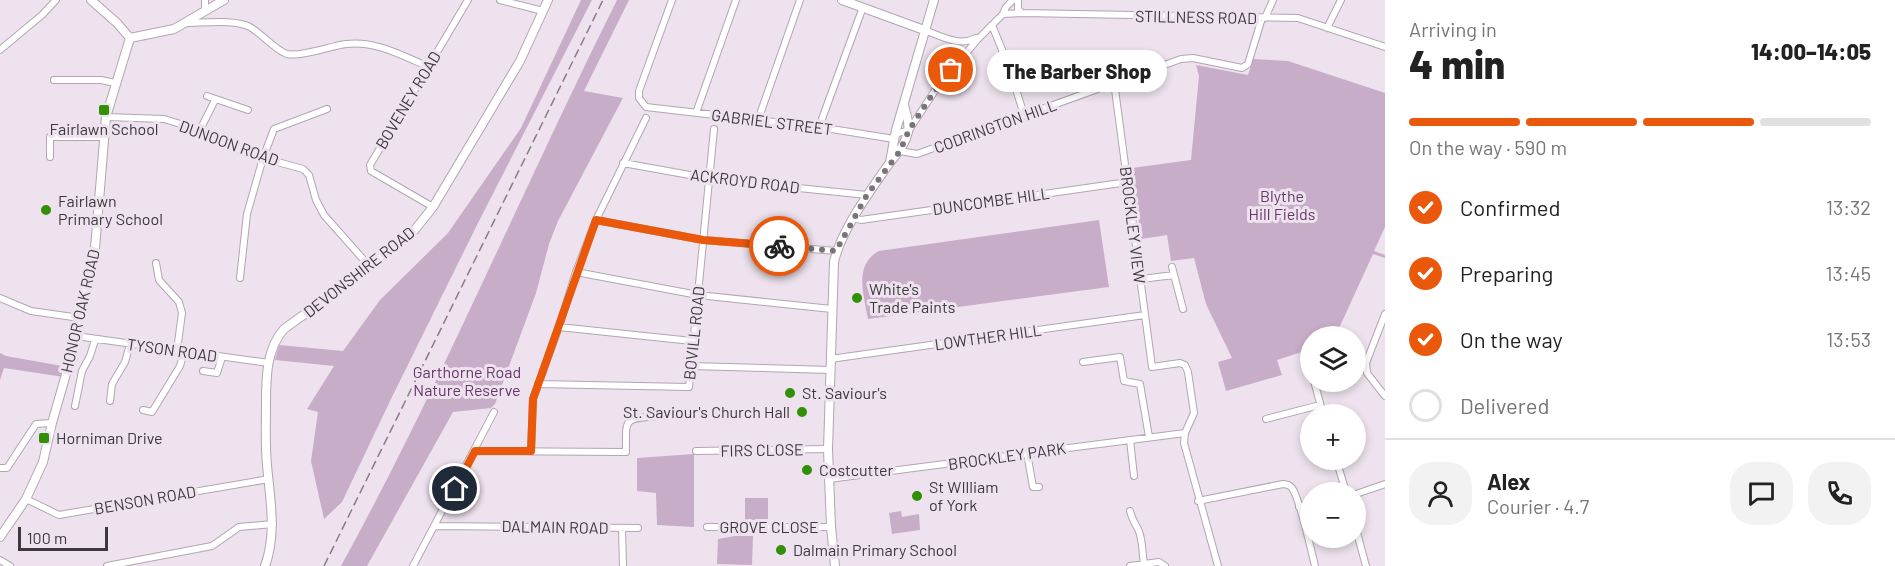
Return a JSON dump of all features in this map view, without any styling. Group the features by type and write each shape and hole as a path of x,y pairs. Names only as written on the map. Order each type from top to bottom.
{"street":[{"path":"0,50 42,15 56,0"},
{"path":"91,0 130,38 174,29 205,5 225,0"},
{"name":"BOVENEY ROAD","path":"433,207 371,171 370,165 468,0"},
{"path":"500,0 543,11"},
{"name":"DEVONSHIRE ROAD","path":"265,566 270,553 273,524 267,462 266,383 276,338 284,329 408,238 433,207 520,61 548,0"},
{"name":"GABRIEL STREET","path":"672,0 639,91 640,102 650,108 819,127 899,127"},
{"path":"696,113 736,0"},
{"path":"758,120 800,0"},
{"path":"842,0 959,43 969,42 982,35"},
{"path":"890,162 934,0"},
{"path":"835,566 828,449 836,251 867,195 900,151 909,130 934,92 961,58 1003,14 1006,7 1016,0 1018,9 1026,13"},
{"path":"1263,18 1273,0"},
{"path":"1327,28 1341,0"},
{"path":"819,127 863,7"},
{"name":"STILLNESS ROAD","path":"1003,14 1298,18 1385,47"},
{"name":"CODRINGTON HILL","path":"900,151 917,154 1114,82 1187,58 1242,68 1248,64 1263,18"},
{"path":"184,23 238,23 249,26 286,54 298,54 348,43 369,44 393,51 429,67"},
{"path":"992,25 1009,67 1024,115"},
{"name":"HONOR OAK ROAD","path":"0,537 26,499 43,462 76,336 95,248 106,117 130,38"},
{"path":"959,43 962,48 961,58"},
{"path":"54,80 101,80 115,83"},
{"name":"BROCKLEY VIEW","path":"1114,82 1152,367 1180,363 1185,365 1194,406 1194,413 1185,433"},
{"path":"207,96 248,110"},
{"path":"200,130 215,100"},
{"path":"240,278 248,214 263,158 274,129 327,109"},
{"name":"DUNOON ROAD","path":"106,117 164,119 200,130 231,146 263,158 300,167 307,172 316,200 324,215 370,267"},
{"path":"531,451 533,399 576,272 596,220 646,118"},
{"path":"899,127 909,130"},
{"name":"BOVILL ROAD","path":"538,384 689,387 714,129"},
{"path":"50,157 50,137 104,137"},
{"name":"ACKROYD ROAD","path":"623,163 709,178 867,195"},
{"name":"DUNCOMBE HILL","path":"854,218 861,220 1128,182"},
{"path":"596,220 703,240 836,251"},
{"path":"142,410 152,412 180,366 182,313 179,302 159,280 156,263"},
{"path":"1172,267 1183,309"},
{"path":"576,272 698,295 832,309"},
{"path":"1141,279 1174,276"},
{"path":"0,298 31,311 80,318"},
{"path":"1385,314 1381,332 1366,363 1367,373 1385,396"},
{"name":"LOWTHER HILL","path":"830,359 1145,315"},
{"path":"559,327 692,341"},
{"name":"TYSON ROAD","path":"76,336 269,363"},
{"path":"75,406 82,371 96,340"},
{"path":"110,401 112,384 125,362 130,344"},
{"path":"202,371 217,373 222,357"},
{"path":"1083,362 1120,357 1124,381 1140,384 1149,437"},
{"path":"690,366 830,370"},
{"path":"1266,419 1300,410"},
{"path":"413,566 494,412"},
{"path":"475,451 626,452 628,421 633,418 657,416"},
{"path":"0,468 7,468 36,424 52,423"},
{"path":"1185,433 1186,454 1218,566"},
{"name":"BROCKLEY PARK","path":"829,479 1185,433"},
{"path":"1130,440 1134,476"},
{"name":"FIRS CLOSE","path":"696,452 828,449"},
{"path":"1027,453 1033,487 1039,486"},
{"name":"BENSON ROAD","path":"26,499 59,515 269,479"},
{"path":"1198,501 1283,484 1289,485 1293,489 1299,507 1315,566"},
{"path":"1366,491 1385,484"},
{"path":"1130,511 1141,540 1144,564"},
{"path":"108,566 212,546 239,528 273,524"},
{"name":"DALMAIN ROAD","path":"435,526 638,528"},
{"name":"GROVE CLOSE","path":"707,527 831,527"},
{"path":"622,528 623,566"},
{"path":"1361,548 1366,566"},
{"path":"152,557 152,566"},
{"path":"0,560 10,566"},
{"path":"1130,566 1159,562 1165,566"}],"green space":[{"path":"581,0 592,0 478,223 342,502 324,519 311,461 318,412 307,409 334,366 275,360 279,345 343,351 380,300 448,233 521,128"},
{"name":"Garthorne Road Nature Reserve","path":"617,0 629,0 584,91 623,98 558,221 549,244 536,293 495,404 491,408 453,412 367,566 341,566 414,426"},
{"name":"Blythe Hill Fields","path":"1253,59 1288,61 1385,93 1385,227 1374,251 1385,255 1385,258 1373,254 1340,326 1300,326 1300,353 1277,360 1282,375 1226,391 1218,362 1232,358 1206,304 1194,258 1171,261 1167,235 1141,239 1132,168 1191,160 1199,76 1196,65 1248,75"},
{"path":"1099,220 1109,287 868,319 863,291 863,272 871,257 879,251"},
{"path":"0,353 68,367 64,377 4,368 0,380"},
{"path":"694,454 694,527 657,525 656,493 637,491 637,458"},
{"path":"745,498 768,498 768,520 745,520"},
{"path":"901,511 902,517 919,514 920,530 892,534 889,513"},
{"path":"753,536 752,565 717,564 718,539"}],"railway":[{"path":"324,566 603,0"}],"way so far":[{"path":"779,246 836,251 867,195 900,151 909,130 951,70"}],"place":[{"name":"The Barber Shop","path":"951,70"},
{"name":"Fairlawn School","path":"104,110"},
{"name":"Fairlawn Primary School","path":"46,210"},
{"name":"White's Trade Paints","path":"857,298"},
{"name":"St. Saviour's","path":"790,393"},
{"name":"St. Saviour's Church Hall","path":"802,412"},
{"name":"Horniman Drive","path":"44,438"},
{"name":"Costcutter","path":"807,470"},
{"name":"St WIlliam of York","path":"917,496"},
{"name":"Dalmain Primary School","path":"781,550"}],"route":[{"path":"455,489 475,451 531,451 533,399 596,220 703,240 779,246"}]}
